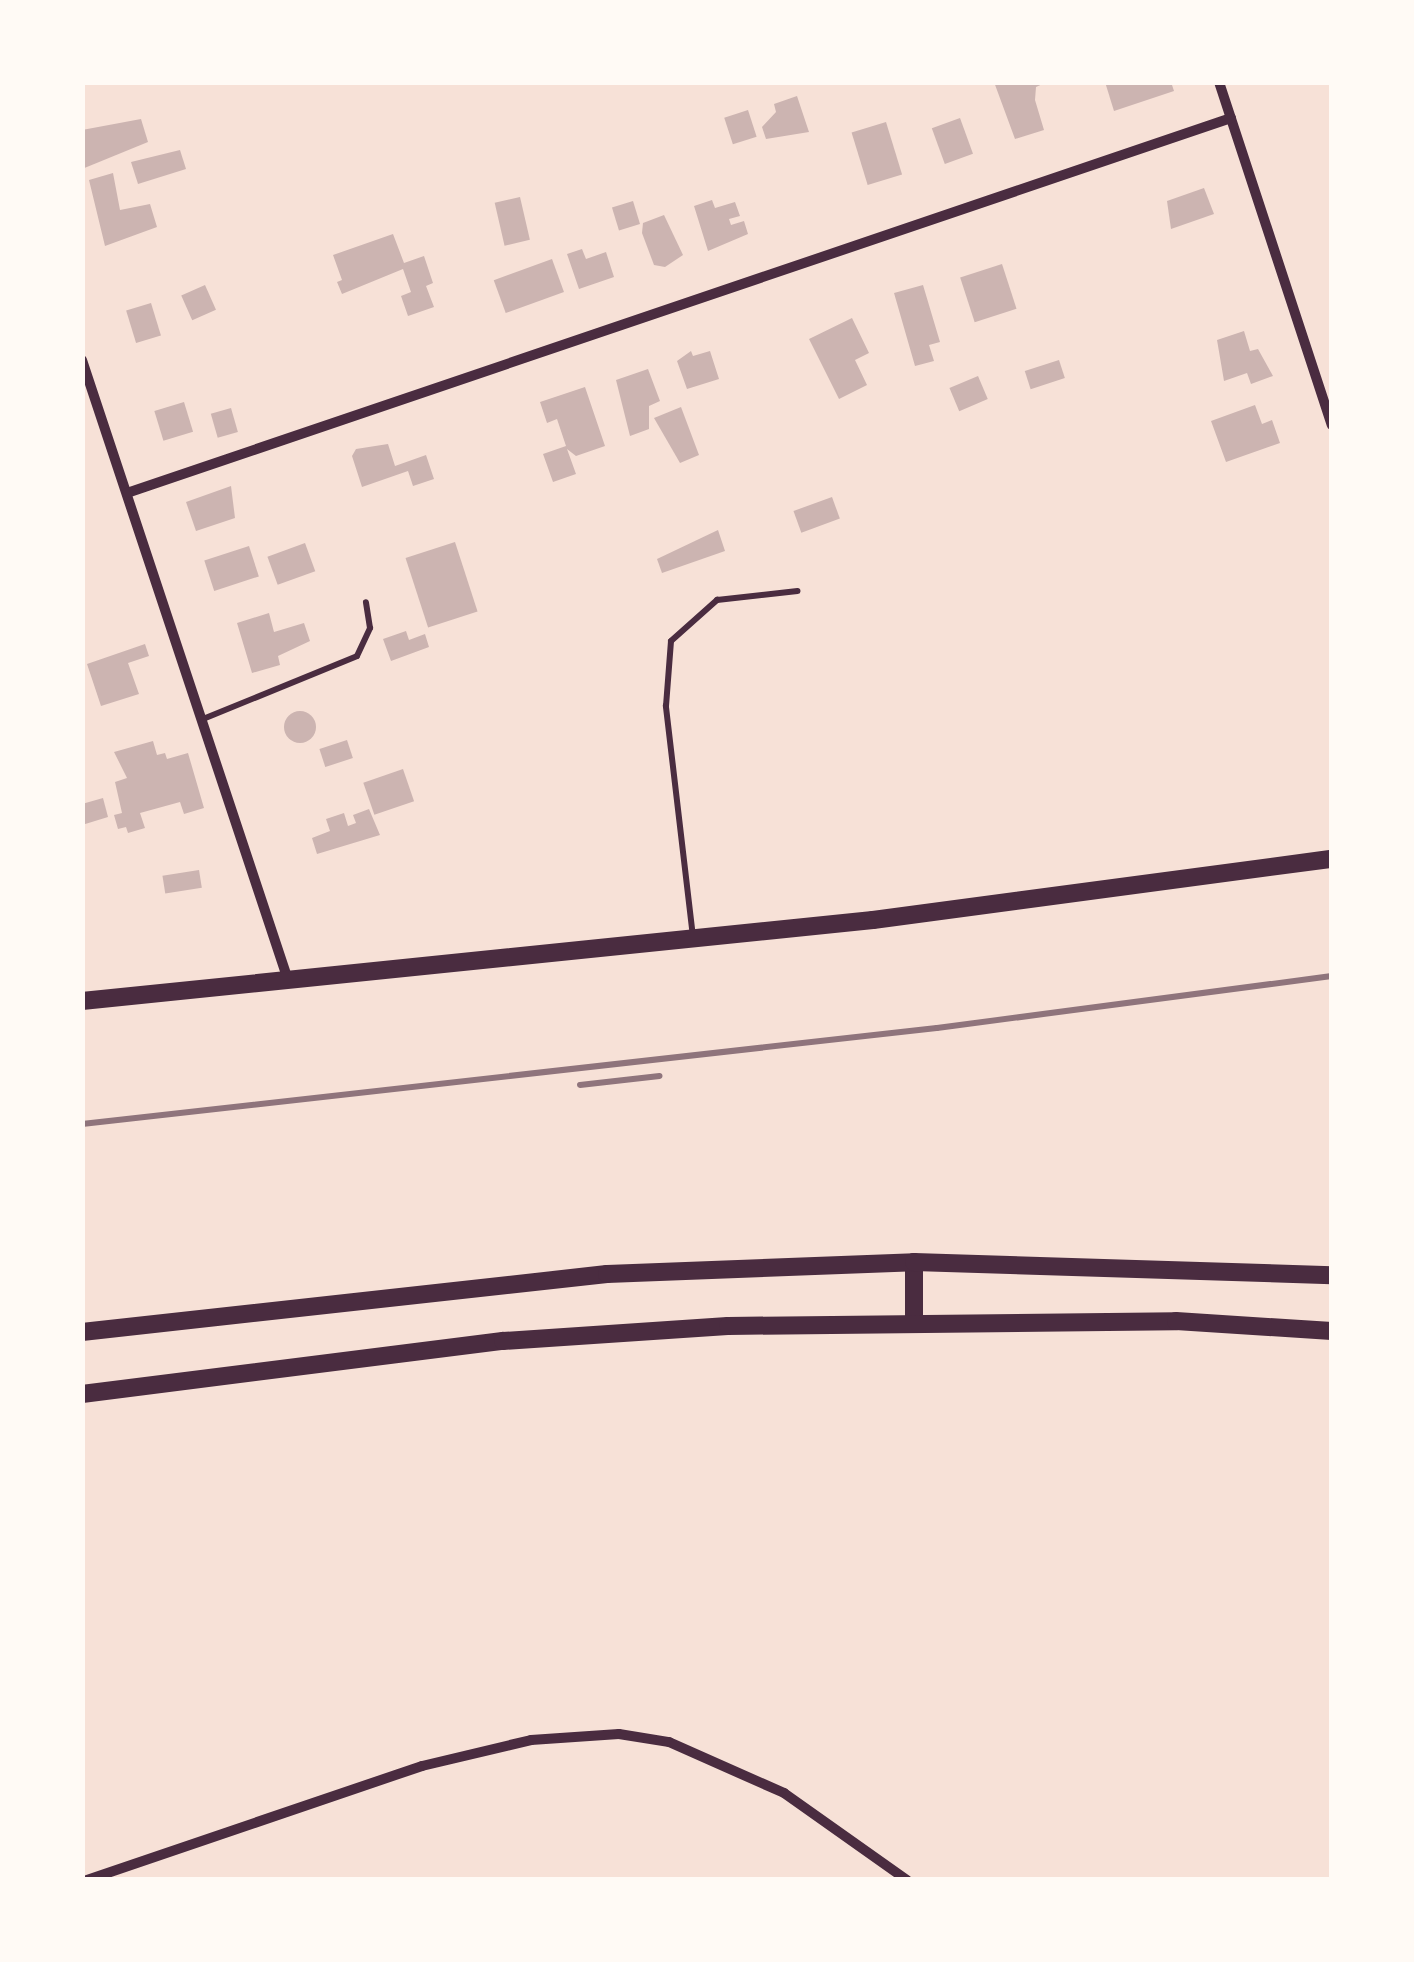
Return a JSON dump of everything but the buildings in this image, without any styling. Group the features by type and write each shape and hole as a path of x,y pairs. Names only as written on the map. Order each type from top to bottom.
{"main road":[{"path":"82,1000 693,939 1332,859"},
{"path":"914,1262 914,1323"},
{"path":"82,1332 607,1274 914,1262 1332,1275"},
{"path":"82,1394 422,1350 728,1326 1176,1321 1332,1331"}],"street":[{"path":"1220,82 1332,425"},
{"path":"127,493 1232,118"},
{"path":"82,360 288,981"},
{"path":"87,1880 476,1753 531,1740 619,1734 669,1742 784,1793 906,1880"}],"lane":[{"path":"693,939 666,706 672,640 716,600 797,591"},
{"path":"202,720 357,656 370,628 366,602"}],"railway":[{"path":"82,1124 937,1028 1332,976"},
{"path":"580,1085 659,1076"}]}
